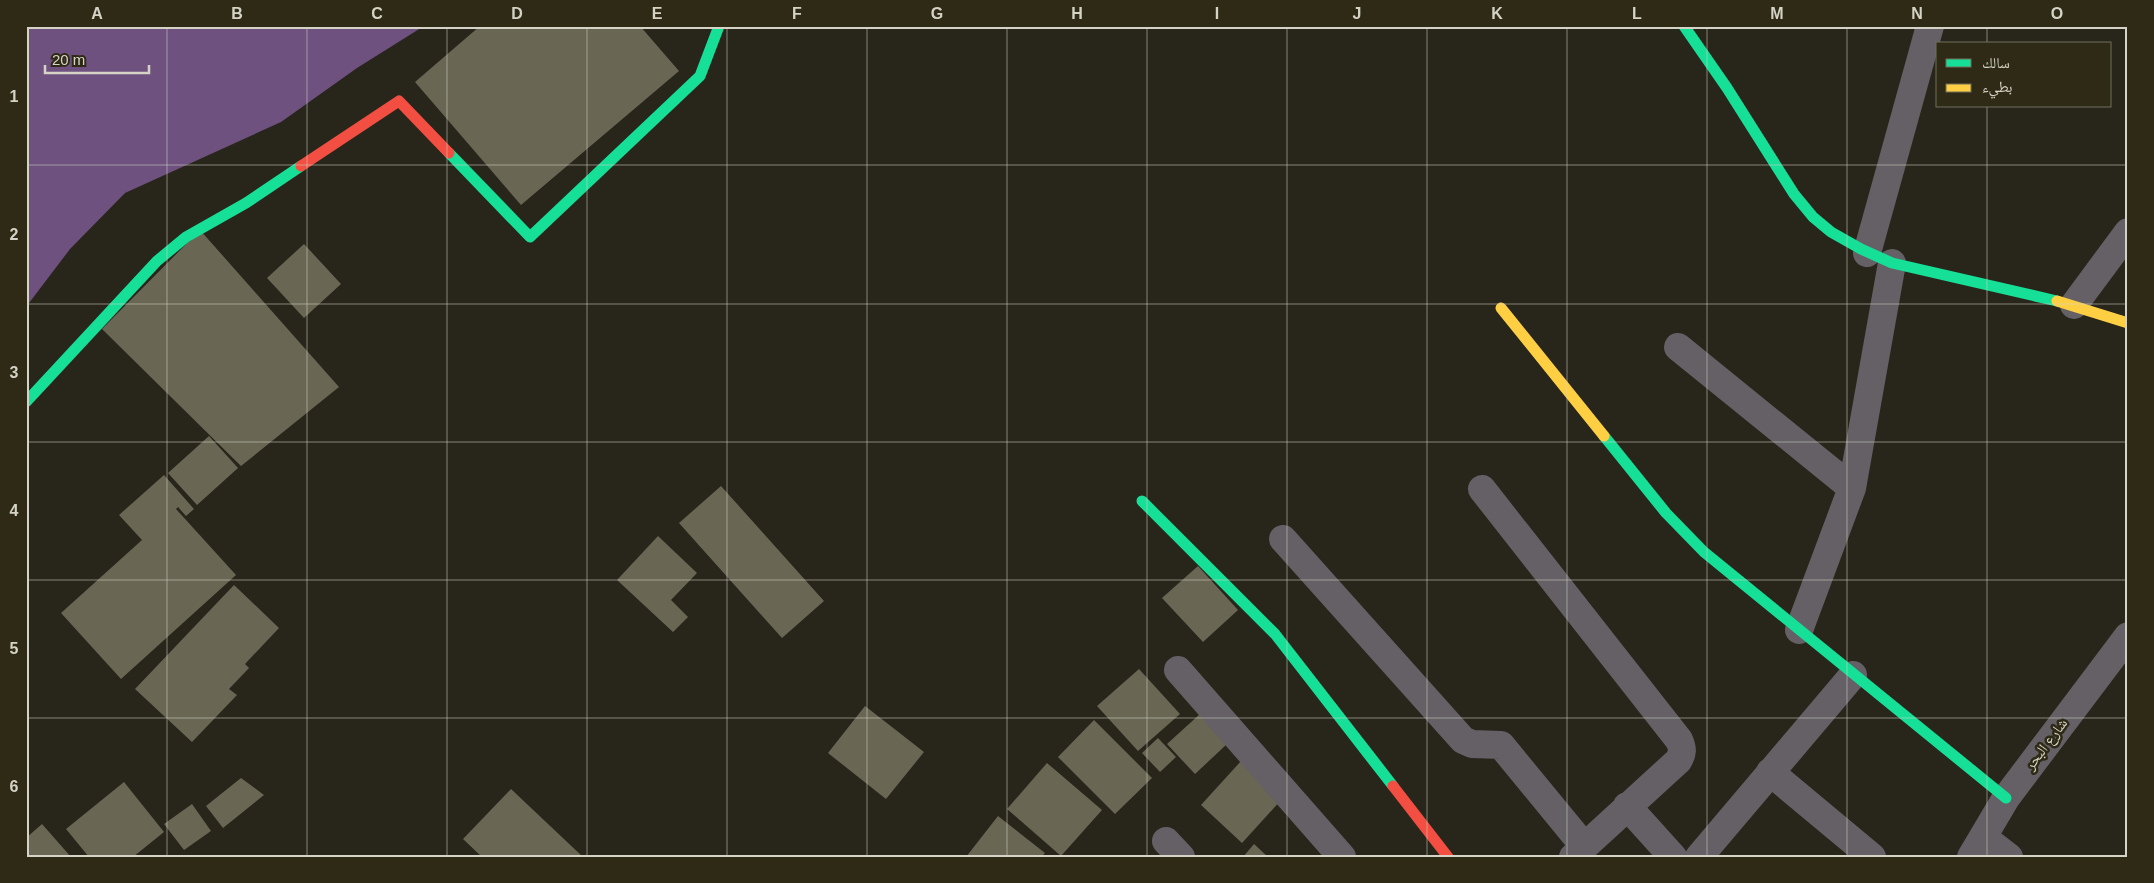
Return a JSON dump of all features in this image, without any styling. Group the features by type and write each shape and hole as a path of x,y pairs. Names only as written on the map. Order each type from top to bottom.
{"street":[{"path":"26,402 171,248 202,226 246,203 400,101 530,237 700,76 719,26"},
{"path":"1684,26 1702,50 1792,191 1812,216 1838,237 1867,254 1892,263 2074,305 2128,323"},
{"path":"1867,254 1930,26"},
{"path":"2074,305 2128,232"},
{"path":"1799,630 1852,488 1892,263"},
{"path":"1501,308 1666,513 1704,552 2006,798"},
{"path":"1678,347 1852,488"},
{"path":"1283,539 1463,740 1472,744 1501,746 1579,851 1678,761 1682,754 1682,748 1678,740 1482,489"},
{"path":"1142,501 1275,634 1448,857"},
{"name":"شارع البحر","path":"1977,847 2006,798 2123,652"},
{"path":"1178,670 1342,857"},
{"path":"1699,857 1853,675"},
{"path":"1770,772 1872,857"},
{"path":"1628,806 1673,857"},
{"path":"1977,847 2009,857"}],"shaded area":[{"path":"26,26 424,26 357,68 281,122 125,193 70,249 26,307"}],"building":[{"path":"480,26 640,26 679,71 521,205 415,82"},
{"path":"200,230 339,387 241,466 102,329"},
{"path":"304,244 341,284 304,318 267,278"},
{"path":"209,436 238,468 197,505 168,473"},
{"path":"164,475 194,509 186,516 178,507 176,509 236,575 121,679 61,613 142,540 119,515"},
{"path":"721,486 824,601 782,638 679,523"},
{"path":"658,536 697,573 671,600 688,617 673,632 617,580"},
{"path":"1198,566 1238,610 1203,642 1162,598"},
{"path":"234,585 279,628 245,664 249,668 229,689 237,695 192,742 135,689"},
{"path":"1139,669 1180,714 1138,751 1097,706"},
{"path":"865,706 924,752 886,799 828,753"},
{"path":"1200,714 1227,744 1195,774 1167,744"},
{"path":"1094,720 1152,778 1115,814 1058,757"},
{"path":"1158,738 1176,757 1160,772 1142,753"},
{"path":"1242,760 1283,798 1242,843 1201,805"},
{"path":"1047,763 1102,810 1061,856 1007,809"},
{"path":"241,778 264,795 223,828 206,806"},
{"path":"124,782 164,832 133,857 89,857 66,829"},
{"path":"511,789 583,857 482,857 463,839"},
{"path":"192,804 211,831 184,850 164,824"},
{"path":"998,816 1045,853 1041,857 966,857"},
{"path":"42,824 71,857 26,857 26,838"},
{"path":"1254,844 1268,857 1243,857"}],"traffic: fast":[{"path":"449,153 530,237 700,76 719,26"},
{"path":"1684,26 1727,88 1794,194 1813,217 1831,232 1861,249 1892,263 2057,301"},
{"path":"26,402 157,261 186,237 246,203 301,166"},
{"path":"1604,436 1666,513 1704,552 2006,798"},
{"path":"1142,501 1275,634 1393,786"}],"traffic: slow":[{"path":"2057,301 2128,323"},
{"path":"1501,308 1604,436"}],"traffic: jam":[{"path":"301,166 399,101 449,153"},
{"path":"1393,786 1448,857"}]}
